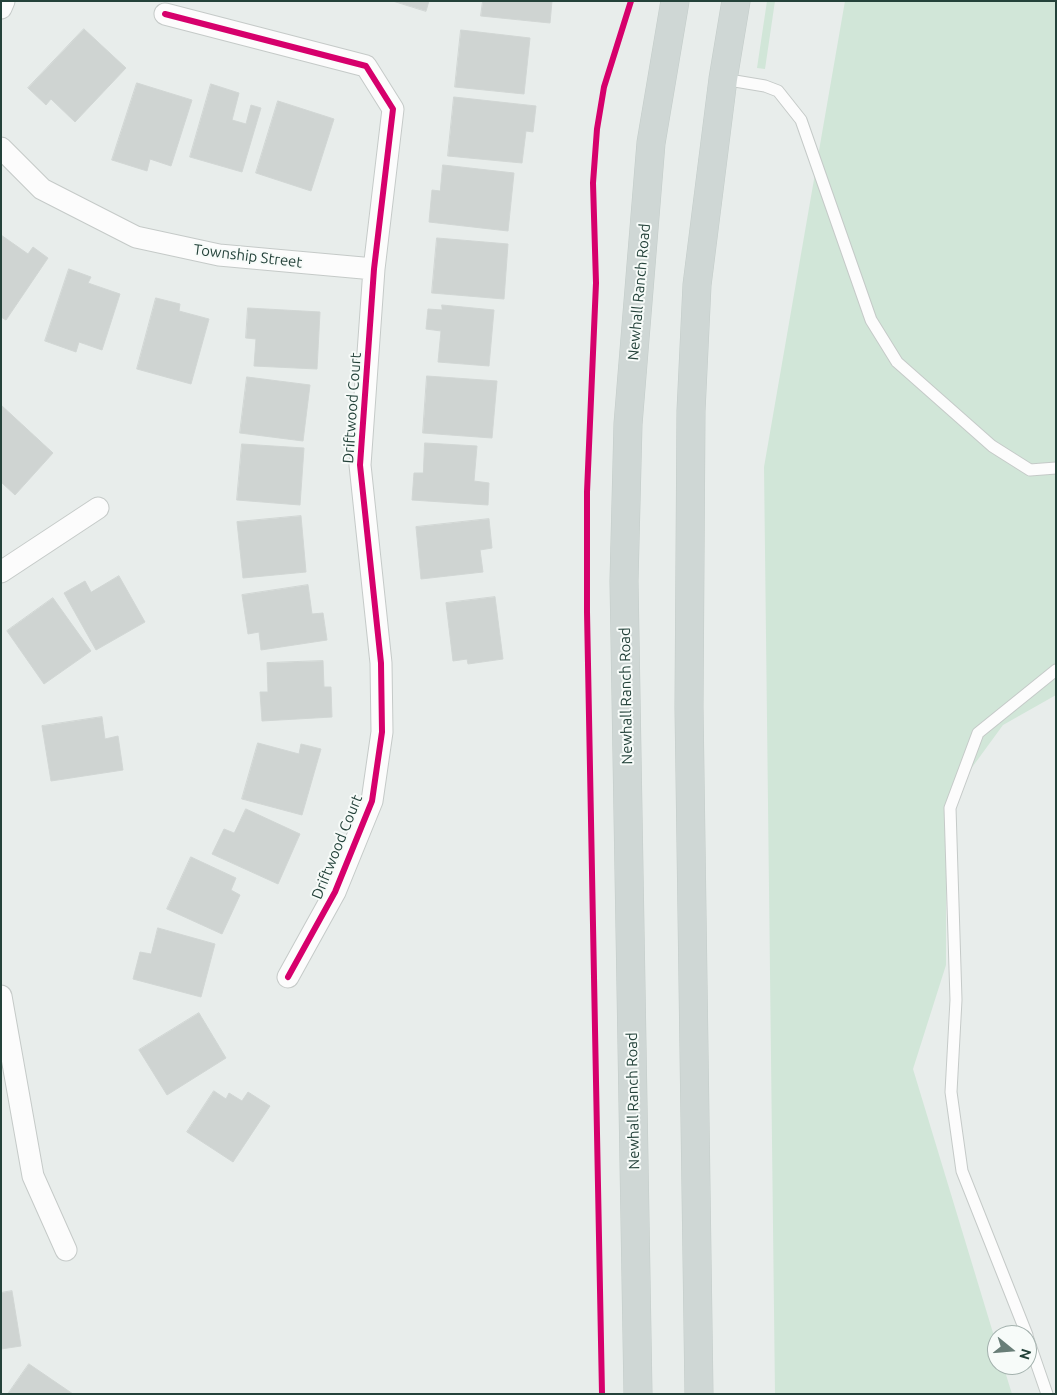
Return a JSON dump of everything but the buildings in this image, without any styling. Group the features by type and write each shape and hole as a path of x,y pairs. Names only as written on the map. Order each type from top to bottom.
{"main road":[{"name":"Newhall Ranch Road","path":"638,1394 624,581 628,424 651,143 675,1"},
{"path":"699,1394 689,707 691,411 697,285 723,79 736,1"}],"street":[{"path":"1,8 4,1"},
{"name":"Driftwood Court","path":"165,14 366,66 393,109 374,269 360,465 381,663 382,732 372,800 335,892 288,977"},
{"name":"Township Street","path":"1,148 42,189 136,237 220,255 374,269"},
{"path":"1,572 98,508"},
{"path":"1,996 33,1176 66,1250"}],"lane":[{"path":"723,79 765,86 778,91 801,120 871,320 897,362 992,446 1030,470 1056,468"},
{"path":"1023,1325 962,1171 950,1092 956,1000 950,808 978,733 1056,670"},
{"path":"1037,1364 1047,1394"}],"green space":[{"path":"767,1 775,1 765,69 757,68"},
{"path":"845,1 1056,1 1056,695 1003,725 946,803 946,965 913,1069 991,1325 987,1325 987,1375 1006,1375 1012,1394 775,1394 764,467"}],"cycle path":[{"path":"602,1394 587,612 587,492 596,283 593,183 597,129 604,87 631,1"},
{"path":"165,14 366,66 393,109 374,269 360,465 381,663 382,732 372,801 335,892 288,977"}]}
